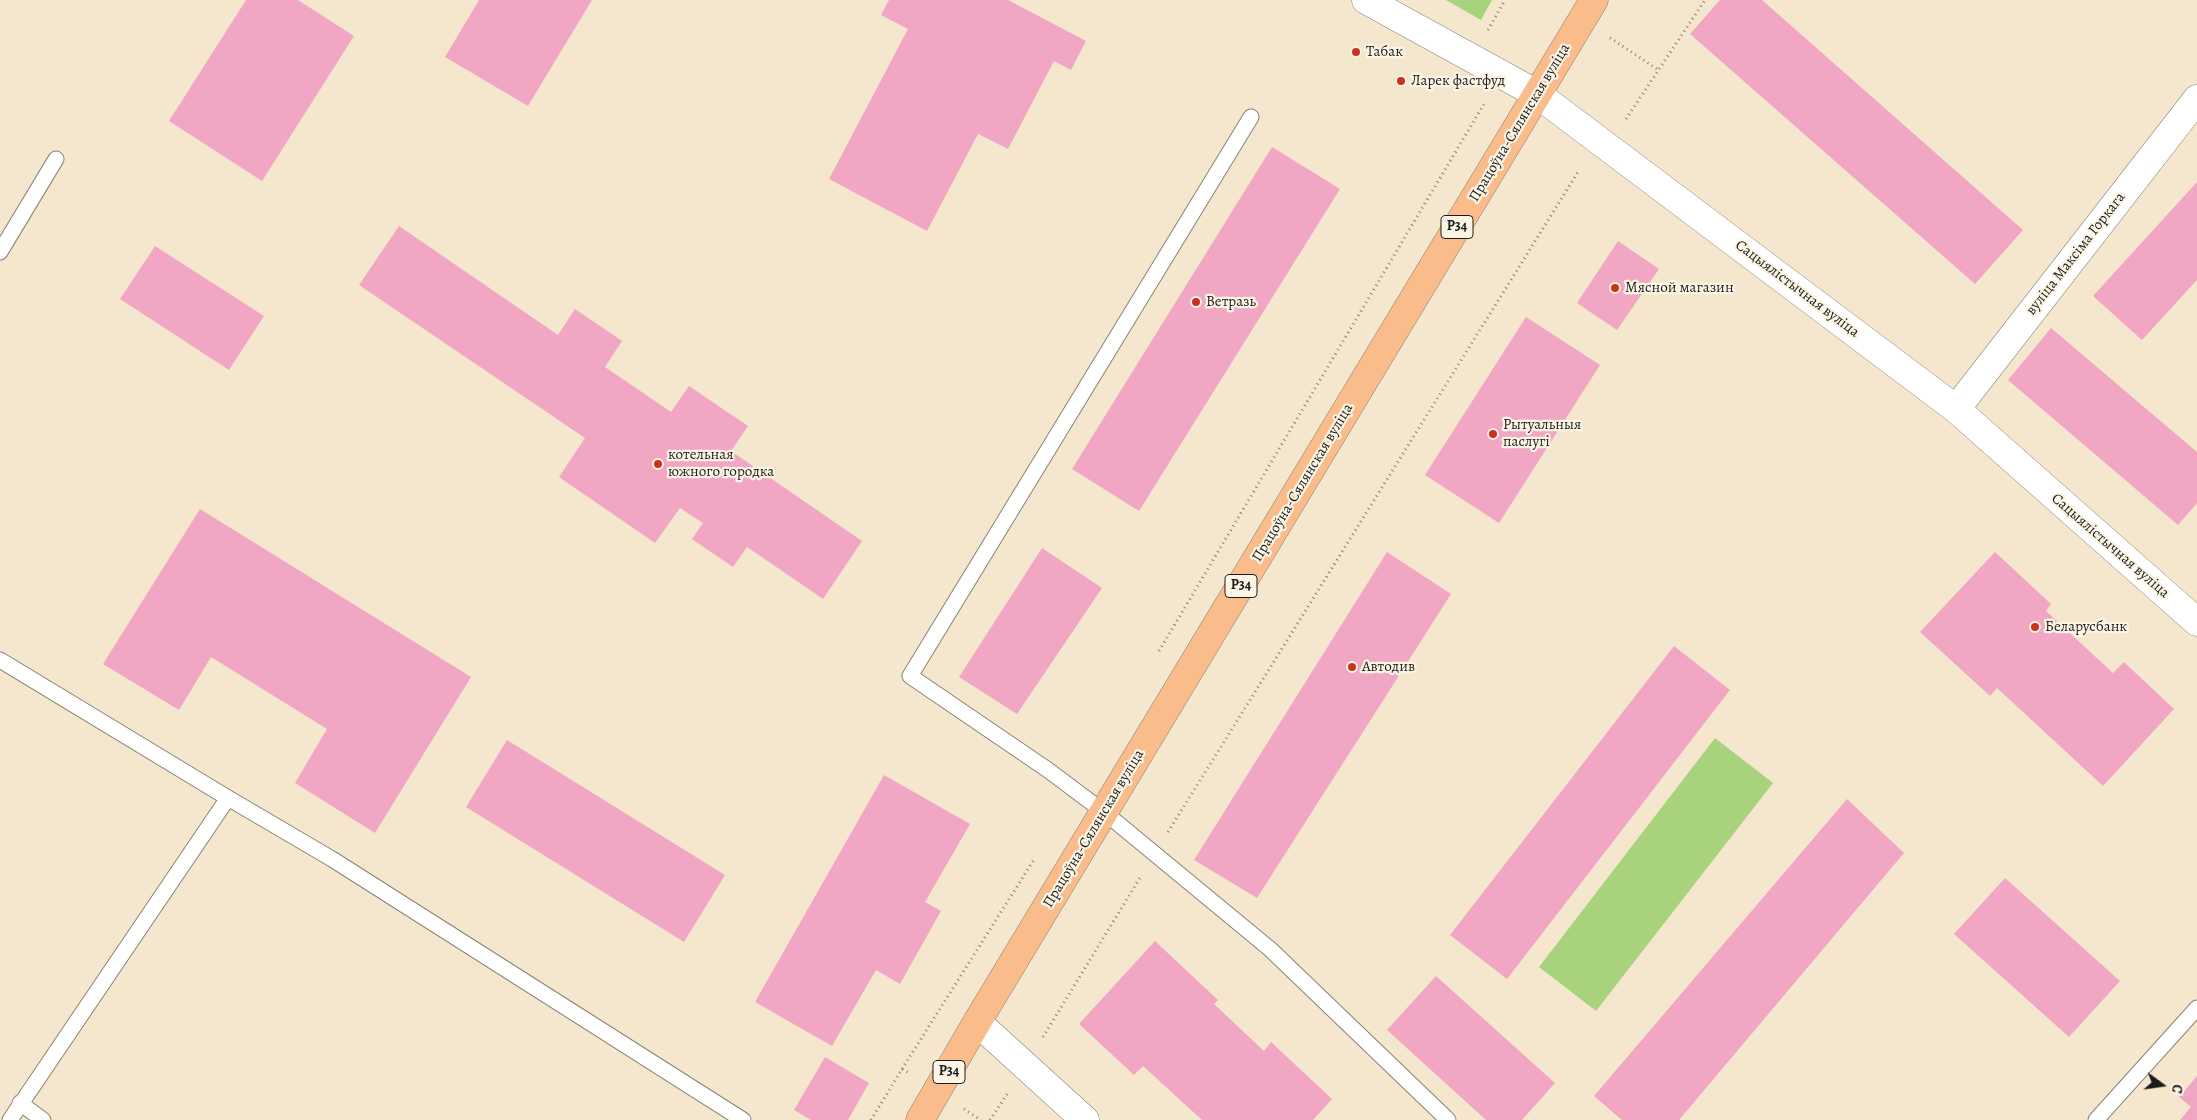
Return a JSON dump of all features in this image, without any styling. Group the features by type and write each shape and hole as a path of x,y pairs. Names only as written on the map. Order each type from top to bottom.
{"main road":[{"name":"Працоўна-Сялянская вуліца","path":"920,1120 977,1022 1594,0"}],"street":[{"name":"Сацыялістычная вуліца","path":"1366,0 1537,94 1608,147 1956,409 2197,622"},
{"name":"вуліца Максіма Горкага","path":"1956,409 2197,99"},
{"path":"977,1022 1084,1120"}],"lane":[{"path":"1251,117 910,676 1048,770 1104,812 1270,949 1448,1120"},
{"path":"0,252 56,159"},
{"path":"0,660 332,859 743,1120"},
{"path":"10,1120 228,798"},
{"path":"2096,1120 2197,1008"},
{"path":"20,1103 43,1120"}],"path":[{"path":"1608,147 1705,0"},
{"path":"1158,654 1484,104 1518,127"},
{"path":"990,1120 1578,172"},
{"path":"902,1069 1039,850"}],"green space":[{"path":"1446,0 1492,0 1481,20"},
{"path":"1715,738 1773,783 1596,1011 1539,967"}],"building":[{"path":"246,0 298,0 354,36 262,181 169,121"},
{"path":"479,0 592,0 528,106 445,57"},
{"path":"889,0 1008,0 1086,41 1071,70 1054,61 1008,149 978,134 927,231 829,179 908,29 881,15"},
{"path":"1720,0 1762,0 2023,230 1975,284 1690,34"},
{"path":"1272,147 1340,189 1139,511 1072,469"},
{"path":"2197,182 2197,280 2142,340 2093,296"},
{"name":"котельная южного городка","path":"399,226 558,335 575,309 622,341 605,367 671,412 689,386 748,426 731,451 862,541 823,599 747,547 733,567 692,539 703,523 680,508 655,543 559,477 585,438 359,285"},
{"path":"1618,241 1659,269 1617,330 1577,303"},
{"path":"155,246 264,316 229,370 120,299"},
{"path":"1526,317 1600,365 1499,523 1425,475"},
{"path":"2051,328 2197,452 2197,503 2178,525 2008,380"},
{"path":"200,509 471,677 375,833 295,783 327,729 211,657 179,710 103,664"},
{"path":"1042,548 1102,588 1017,714 959,677"},
{"path":"1387,552 1451,594 1257,898 1194,860"},
{"path":"1995,552 2051,604 2046,611 2113,673 2124,662 2174,709 2103,786 1997,688 1990,696 1920,632"},
{"path":"1674,646 1730,690 1507,979 1450,935"},
{"path":"507,740 725,875 684,942 466,807"},
{"path":"884,775 970,824 925,902 941,911 900,984 876,970 832,1046 755,1002"},
{"path":"1847,799 1904,853 1679,1120 1622,1120 1594,1096"},
{"path":"2005,878 2120,981 2069,1037 1954,934"},
{"path":"1155,941 1218,1000 1214,1004 1264,1051 1271,1042 1332,1099 1313,1120 1202,1120 1143,1066 1134,1075 1079,1024"},
{"path":"1436,976 1555,1083 1522,1120 1486,1120 1387,1030"},
{"path":"825,1057 869,1083 848,1120 811,1120 794,1110"},
{"path":"2197,1076 2197,1120 2180,1120 2191,1107 2179,1097"}],"place":[{"name":"Табак","path":"1356,52"},
{"name":"Ларек фастфуд","path":"1401,81"},
{"name":"Мясной магазин","path":"1615,288"},
{"name":"Ветразь","path":"1196,302"},
{"name":"Рытуальныя паслугі","path":"1493,434"},
{"name":"котельная южного городка","path":"658,464"},
{"name":"Беларусбанк","path":"2035,627"},
{"name":"Автодив","path":"1352,667"}]}
